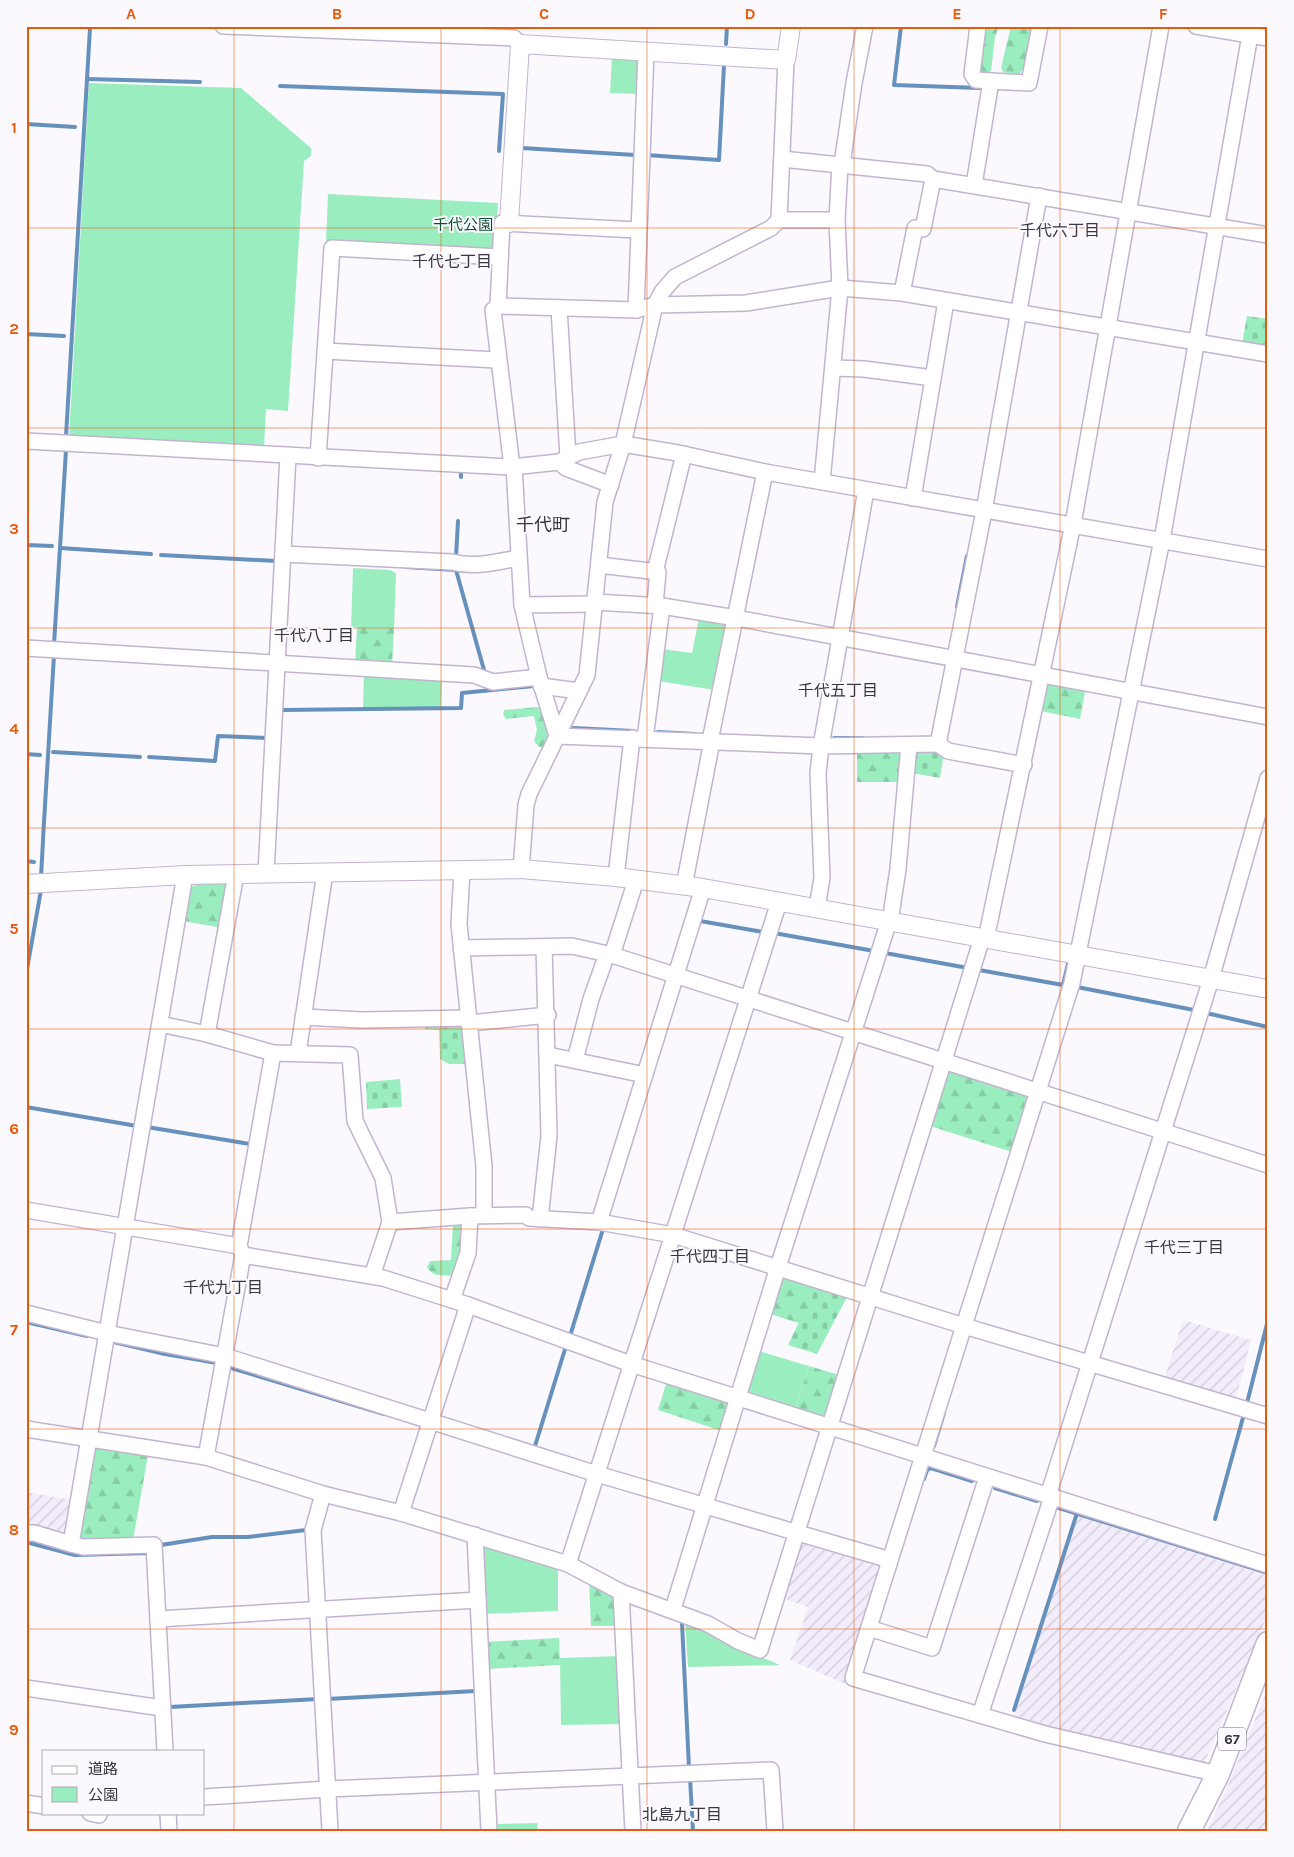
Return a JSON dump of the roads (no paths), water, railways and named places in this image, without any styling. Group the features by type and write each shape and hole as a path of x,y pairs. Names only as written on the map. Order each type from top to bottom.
{"main road":[{"name":"67","path":"1188,1831 1218,1774 1268,1643"}],"street":[{"path":"223,26 516,36 646,52 786,60"},
{"path":"521,869 526,804 556,736 587,675 606,502 623,444 655,305 662,292 675,277 771,228 779,220 786,60 791,26"},
{"path":"822,482 840,288 837,220 841,164 865,26"},
{"path":"978,26 972,74 976,80 1029,83 1040,26"},
{"path":"26,1429 206,1458 323,1494 401,1513 568,1564 621,1592 708,1624 738,1641 760,1650 984,938 1024,764 1073,524 1161,26"},
{"path":"1196,26 1268,38"},
{"path":"1218,1774 1045,1734 853,1678 1072,983 1162,540 1250,35"},
{"path":"509,223 516,36"},
{"path":"636,310 637,230 646,52"},
{"path":"974,184 990,81"},
{"path":"782,159 927,174 933,179 974,184 1268,235"},
{"path":"902,293 915,228 923,229 933,179"},
{"path":"938,744 984,510 1039,196"},
{"path":"779,220 837,220"},
{"path":"498,306 502,223 637,230"},
{"path":"318,458 332,248 500,257"},
{"path":"556,736 540,682 522,604 513,466 497,360 493,310 498,306 636,310 655,305 746,303 840,288 902,293 1268,354"},
{"path":"913,498 946,301"},
{"path":"559,308 564,460 566,468 611,485"},
{"path":"325,351 497,360"},
{"path":"832,368 864,368 933,378"},
{"path":"26,441 318,458 513,466 564,460 579,452 623,444 684,454 765,472 866,490 1268,558"},
{"path":"655,572 684,454"},
{"path":"266,873 288,456"},
{"path":"684,886 765,472"},
{"path":"817,908 822,878 818,773 821,746 866,490"},
{"path":"283,554 462,564 482,564 518,558"},
{"path":"599,565 658,572 658,606 639,739 616,877"},
{"path":"522,604 595,603 658,606 840,636 1268,717"},
{"path":"26,648 474,675 493,682 540,682 579,691"},
{"path":"556,736 821,746 938,744 948,751 1024,764"},
{"path":"674,1610 778,1267 889,921 898,869 909,744"},
{"path":"980,1715 1050,1497 1088,1364 1164,1132 1211,979 1268,778"},
{"path":"26,884 185,875 521,869 616,877 703,888 1268,989"},
{"path":"452,1300 468,1253 477,1215 484,1166 459,924 462,870"},
{"path":"298,1053 325,872"},
{"path":"207,1034 236,874"},
{"path":"71,1544 185,875"},
{"path":"575,1060 591,999 636,880"},
{"path":"599,1222 703,888"},
{"path":"568,1564 779,902"},
{"path":"540,1219 549,1136 548,1015 544,946"},
{"path":"462,948 572,946 609,955 1268,1165"},
{"path":"303,1017 362,1020 469,1020 548,1015"},
{"path":"160,1024 207,1034 273,1052 350,1055 355,1121 384,1178 390,1222 372,1276"},
{"path":"206,1458 225,1356 273,1052"},
{"path":"548,1055 645,1075"},
{"path":"26,1210 126,1227 372,1276 468,1304 632,1364 830,1428 1268,1565"},
{"path":"390,1222 477,1215 526,1215 529,1218 599,1222 673,1235 1088,1364 1268,1416"},
{"path":"401,1513 468,1304"},
{"path":"26,1313 225,1356 597,1474 706,1504 890,1560"},
{"path":"869,1628 932,1648 987,1477"},
{"path":"323,1494 313,1530 330,1831"},
{"path":"26,1533 34,1533 83,1547 154,1545 165,1750"},
{"path":"475,1536 489,1831"},
{"path":"621,1592 633,1831"},
{"path":"158,1619 478,1600"},
{"path":"26,1688 162,1708"},
{"path":"205,1797 328,1789 771,1770 775,1831"},
{"path":"26,1803 42,1806"},
{"path":"168,1814 169,1831"}],"waterway":[{"path":"726,44 727,26"},
{"path":"901,26 894,85 980,88"},
{"path":"66,436 90,28"},
{"path":"646,155 719,160 724,65"},
{"path":"87,79 200,82"},
{"path":"280,86 503,94 499,151"},
{"path":"26,124 75,127"},
{"path":"522,148 635,155"},
{"path":"26,334 64,336"},
{"path":"54,645 66,450"},
{"path":"461,471 461,477"},
{"path":"456,557 458,521"},
{"path":"26,545 52,546"},
{"path":"60,548 151,554"},
{"path":"161,555 276,561"},
{"path":"957,607 967,556"},
{"path":"406,567 456,570 484,670"},
{"path":"43,839 54,655"},
{"path":"281,710 461,708 462,693 534,686"},
{"path":"573,728 633,731"},
{"path":"658,732 695,734"},
{"path":"149,757 215,761 218,736 268,738"},
{"path":"834,738 863,738"},
{"path":"53,752 140,757"},
{"path":"26,754 40,755"},
{"path":"41,877 43,841"},
{"path":"26,861 34,862"},
{"path":"26,975 41,890"},
{"path":"700,921 763,932"},
{"path":"774,933 874,951"},
{"path":"885,953 968,968"},
{"path":"979,970 1063,985 1068,964"},
{"path":"1076,990 1077,987 1194,1010"},
{"path":"1206,1013 1268,1027"},
{"path":"26,1107 137,1126"},
{"path":"147,1127 250,1144"},
{"path":"570,1336 603,1229"},
{"path":"1247,1403 1268,1320"},
{"path":"26,1322 87,1336"},
{"path":"114,1342 165,1354 217,1363"},
{"path":"535,1446 566,1346"},
{"path":"228,1367 384,1414"},
{"path":"934,1446 944,1413"},
{"path":"1215,1519 1244,1414"},
{"path":"924,1479 927,1470 931,1468 972,1481"},
{"path":"995,1488 1037,1501"},
{"path":"1059,1508 1268,1573"},
{"path":"1014,1710 1077,1513"},
{"path":"161,1549 161,1545 212,1537 248,1537 306,1530"},
{"path":"26,1542 75,1555 149,1553 149,1556"},
{"path":"682,1623 689,1768"},
{"path":"327,1699 476,1691"},
{"path":"170,1707 318,1699"},
{"path":"690,1778 693,1831"}],"district":[{"name":"千代六丁目","path":"1060,230"},
{"name":"千代七丁目","path":"452,261"},
{"name":"千代町","path":"543,525"},
{"name":"千代八丁目","path":"314,635"},
{"name":"千代五丁目","path":"838,690"},
{"name":"千代三丁目","path":"1184,1247"},
{"name":"千代四丁目","path":"710,1256"},
{"name":"千代九丁目","path":"223,1287"},
{"name":"北島九丁目","path":"682,1814"}],"park label":[{"name":"千代公園","path":"463,225"}]}
